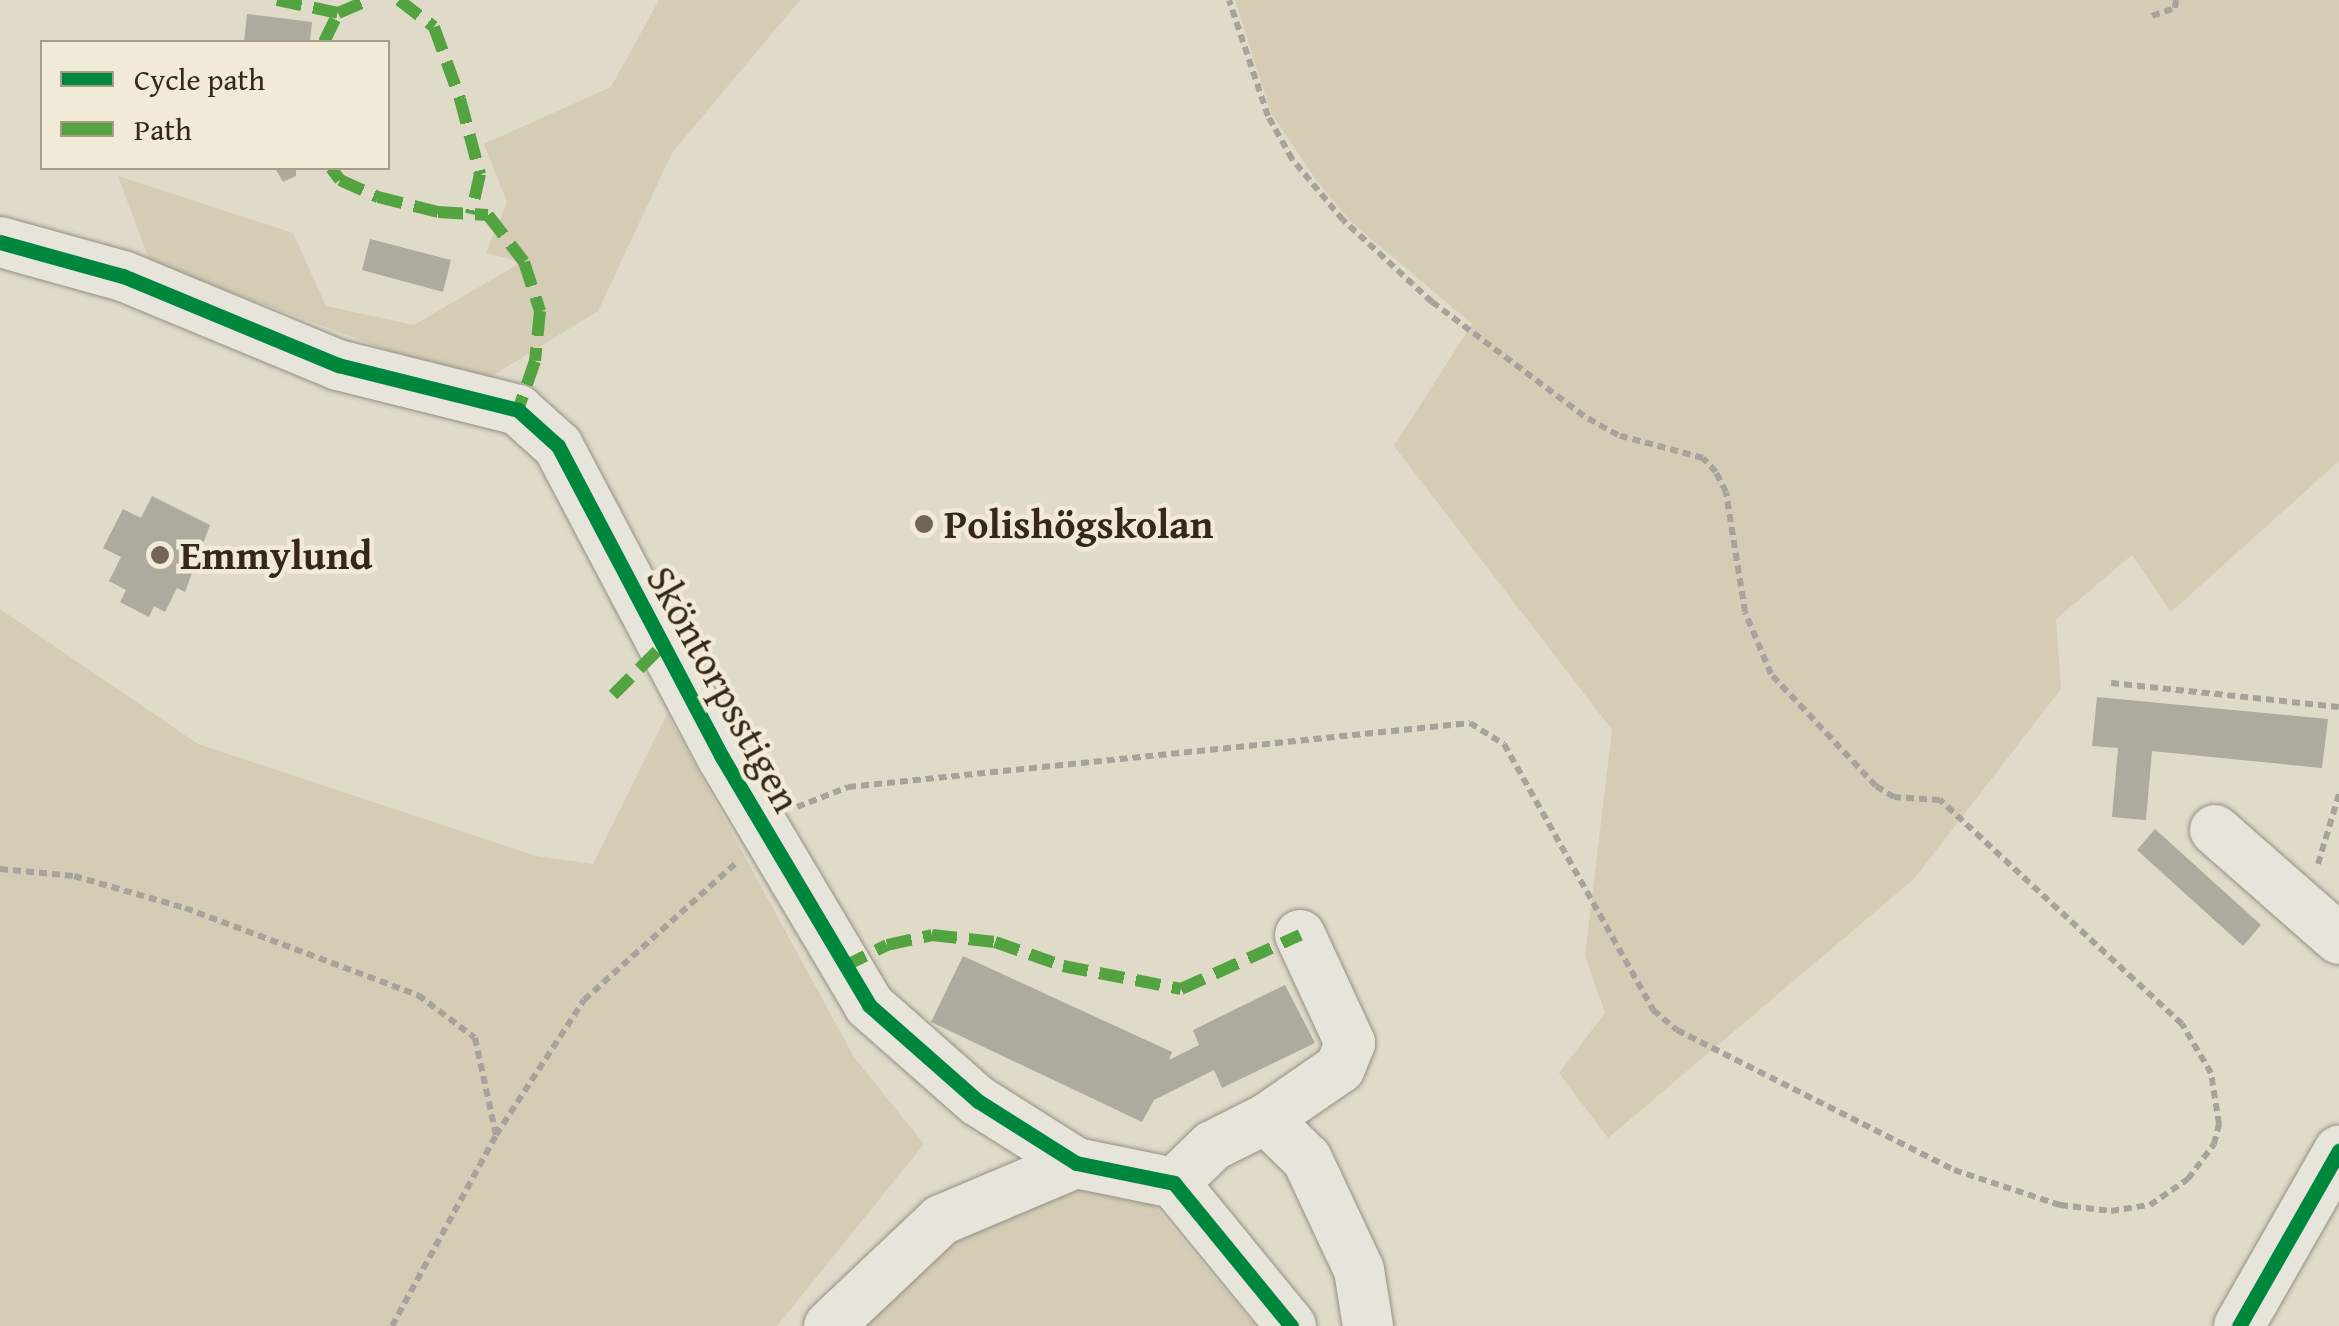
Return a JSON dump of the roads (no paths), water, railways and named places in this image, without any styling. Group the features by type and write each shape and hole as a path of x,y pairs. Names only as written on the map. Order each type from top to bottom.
{"street":[{"name":"Sköntorpsstigen","path":"0,242 122,276 338,365 518,410 558,446 766,836 869,1005 978,1101 1076,1163 1174,1183"},
{"path":"2216,830 2339,939"},
{"path":"1291,1326 1174,1183 1212,1146 1266,1119 1340,1068 1350,1043 1300,935"},
{"path":"1266,1119 1307,1159 1359,1270 1368,1326"},
{"path":"2238,1326 2339,1151"},
{"path":"829,1326 940,1220 1076,1163"}],"place":[{"name":"Polishögskolan","path":"924,524"},
{"name":"Emmylund","path":"160,555"}]}
